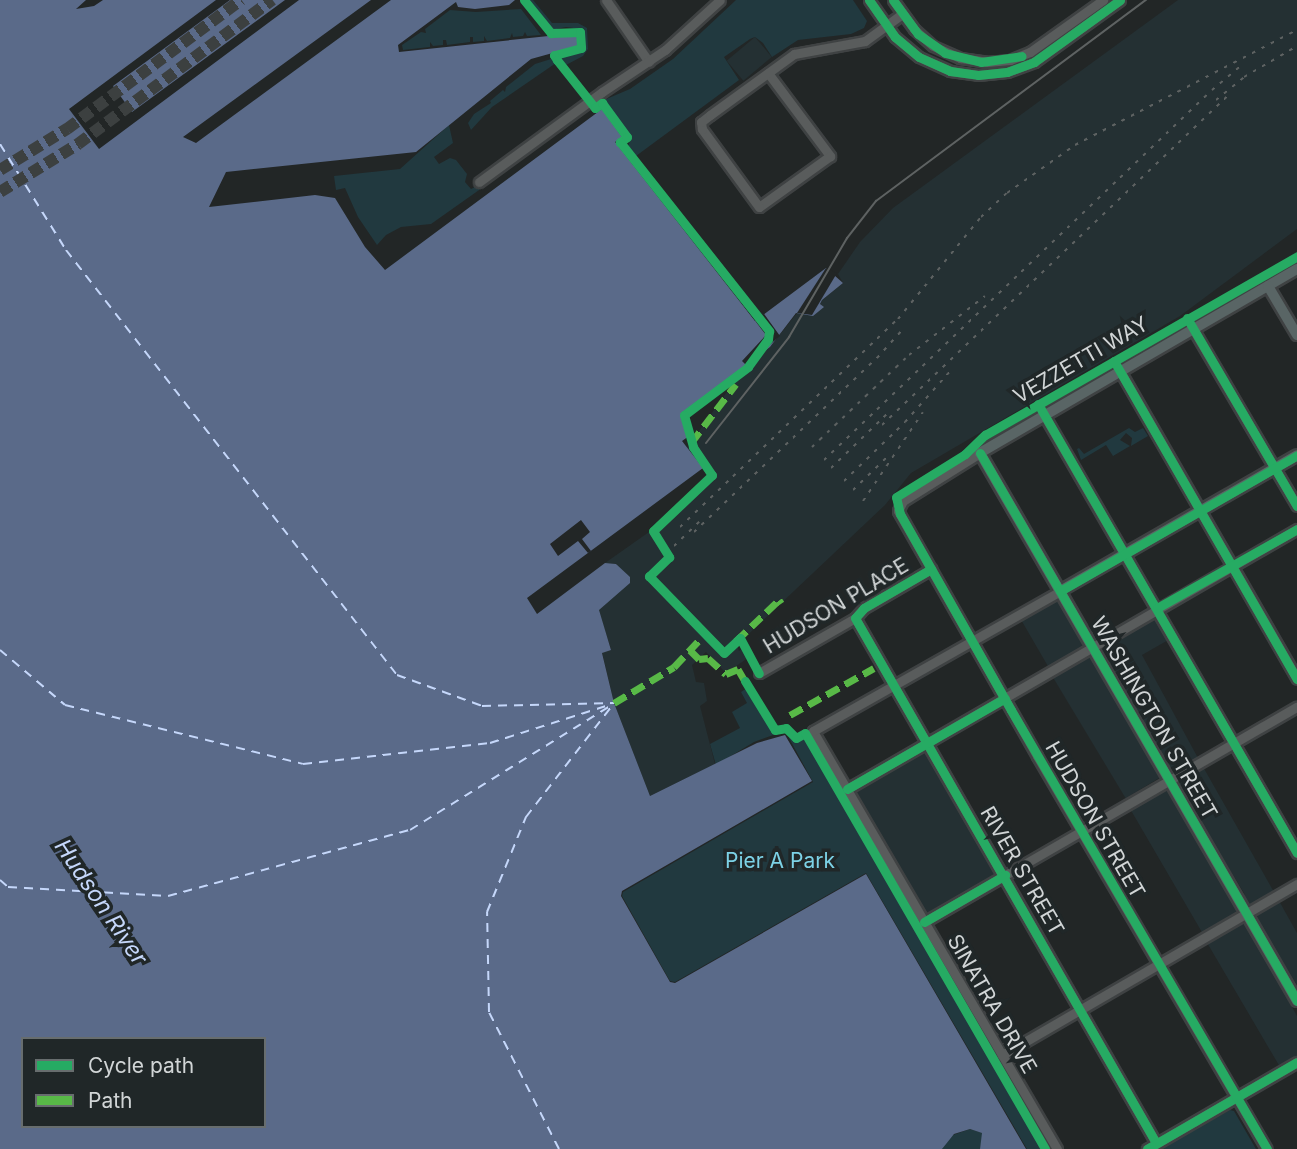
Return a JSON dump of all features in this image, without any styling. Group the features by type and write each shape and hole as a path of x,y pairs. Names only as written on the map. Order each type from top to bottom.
{"main road":[{"path":"980,453 1297,269"},
{"path":"1268,286 1297,335"},
{"name":"WASHINGTON STREET","path":"980,453 1297,1001"},
{"path":"1060,591 1297,455"}],"street":[{"path":"606,0 649,62"},
{"path":"869,0 902,45 925,61 957,73 993,75 1021,68 1040,59 1120,0"},
{"path":"893,0 918,34 939,50 960,58 988,62 1010,60 1036,49 1103,0"},
{"path":"479,182 602,92 649,62 716,1"},
{"path":"768,73 830,156 760,207 700,125 768,73 799,52 854,44 887,26 902,14"},
{"path":"1193,329 1297,506"},
{"path":"1120,371 1297,679"},
{"path":"1044,415 1297,853"},
{"name":"HUDSON STREET","path":"980,453 936,478 897,507 1267,1149"},
{"path":"848,789 1297,528"},
{"name":"HUDSON PLACE","path":"760,673 855,618 864,608 931,569"},
{"path":"895,685 1060,591"},
{"name":"RIVER STREET","path":"855,618 1005,875 1156,1143"},
{"name":"SINATRA DRIVE","path":"895,685 813,731 1057,1149"},
{"path":"924,922 1297,707"},
{"path":"1002,1055 1297,884"},
{"path":"1147,1149 1297,1062"}],"shaded area":[{"path":"1178,0 1297,0 1297,229 1180,316 911,473 885,505 737,645 739,651 743,648 748,656 745,660 726,673 706,652 692,665 696,682 704,683 707,701 700,706 715,764 650,796 614,703 602,652 611,649 598,610 616,594 617,564 605,563 649,532 707,475 687,448 746,365 770,347 797,313 823,307 820,305 822,300 843,283 838,274 860,242 893,208"},
{"path":"755,37 772,57 743,81 727,61"},
{"path":"1054,599 1059,600 1083,646 1049,668 1020,618"},
{"path":"1155,616 1170,639 1142,655 1198,758 1174,772 1168,767 1166,759 1099,647"},
{"path":"1088,654 1162,777 1126,798 1052,676"},
{"path":"921,751 927,753 995,871 994,875 926,914 920,910 855,793"},
{"path":"1202,765 1274,892 1253,905 1247,904 1244,893 1177,783"},
{"path":"1165,788 1237,909 1236,914 1203,934 1129,807"},
{"path":"1278,899 1297,933 1297,985 1254,916"},
{"path":"1240,921 1246,923 1297,1016 1297,1057 1280,1067 1206,941"}],"green space":[{"path":"527,0 533,0 552,23 578,23 587,28 588,49 583,56 566,65 562,60 563,55 583,51 581,29 566,27 552,30"},
{"path":"736,0 853,0 867,21 864,28 851,34 798,40 772,57 763,43 755,37 750,39 724,57 739,80 636,156 628,146 631,138 604,100 630,89 673,59"},
{"path":"521,9 541,35 527,36 525,32 523,36 513,37 512,33 510,38 487,41 484,36 484,41 473,42 473,37 470,37 470,42 447,45 446,40 443,40 443,45 433,46 430,42 430,47 403,50 402,45 421,32 426,33 425,29 450,10 476,12"},
{"path":"551,59 556,63 492,107 471,130 468,123 474,114 491,103 503,90 505,92 506,87 535,64"},
{"path":"449,125 453,143 434,157 439,164 450,158 456,160 467,174 465,182 471,189 487,181 489,183 431,224 401,227 386,235 377,245 358,217 345,188 336,190 334,176 400,169"},
{"path":"1129,428 1135,432 1143,428 1148,436 1131,446 1132,438 1126,433 1120,440 1130,446 1113,456 1106,445 1081,460 1077,449 1084,454"},
{"path":"747,688 776,734 754,742 716,765 710,744 740,728 732,712 747,703 741,692"},
{"name":"Pier A Park","path":"798,733 802,739 812,733 1050,1149 1027,1149 866,873 675,982 670,981 622,896 623,892 813,782 789,738"},
{"path":"1230,1110 1234,1111 1256,1149 1160,1149"},
{"path":"970,1129 983,1133 980,1149 942,1149 950,1136"}],"water":[{"name":"Hudson River","path":"0,0 86,0 76,9 94,6 103,0 371,0 183,137 196,143 391,0 515,0 509,5 475,9 458,7 456,2 398,45 399,52 577,33 578,46 531,59 416,152 226,172 209,207 315,195 335,198 365,247 385,270 602,109 622,137 615,142 755,321 826,268 843,283 822,300 820,304 824,307 813,316 796,313 770,347 680,415 689,436 682,441 703,468 527,598 537,614 605,563 616,564 630,577 630,583 599,610 611,650 602,653 614,703 650,796 757,743 785,735 812,781 622,891 621,896 670,982 675,983 866,874 1026,1149 980,1149 982,1133 970,1129 954,1134 942,1149 0,1149"}],"pier":[{"path":"216,0 230,0 113,86 132,112 285,0 299,0 99,149 69,109"},
{"path":"826,268 837,273 812,315 797,313"},
{"path":"740,295 756,316 762,311 780,336 746,365 742,361 766,335 737,297"},
{"path":"581,520 590,532 582,539 591,551 588,553 578,541 558,556 550,544"}],"ferry route":[{"path":"0,144 66,250 397,675 482,706 614,703"},
{"path":"0,650 65,705 303,764 490,743 609,705"},
{"path":"0,880 8,887 168,896 410,830 613,704"},
{"path":"559,1149 489,1012 487,912 526,817 611,707"}],"tunnel":[{"path":"0,170 67,129 241,0"},
{"path":"0,192 78,144 272,0"}],"tram line":[{"path":"706,443 789,337 847,238 876,201 1146,0"}],"railway":[{"path":"680,527 898,319 981,217 1007,193 1075,145 1297,30"},
{"path":"1216,100 1244,77 1297,46"},
{"path":"824,460 1212,90 1241,66"},
{"path":"882,425 1227,97"},
{"path":"812,447 909,355 985,296"},
{"path":"694,532 877,358 902,330"},
{"path":"844,481 905,422 953,368"},
{"path":"863,501 923,412"},
{"path":"831,468 887,414"},
{"path":"853,490 886,458"},
{"path":"674,546 699,522"}],"marked path":[{"path":"691,443 736,384"},
{"path":"736,641 779,600 781,603"},
{"path":"614,703 674,667 705,634"},
{"path":"690,650 699,659 708,658 726,674 738,669 745,681"},
{"path":"790,715 874,668"}],"cycle path":[{"path":"524,0 551,33 580,32 581,48 554,55 557,60 595,108 602,103 627,137 620,142 769,331 768,339 748,367 684,415 693,447 712,475 653,531 669,557 649,576 724,653 740,638 759,673"},
{"path":"869,0 895,37 919,57 950,71 978,75 1007,72 1034,62 1120,0"},
{"path":"893,0 918,34 945,53 981,62 1022,56"},
{"name":"VEZZETTI WAY","path":"1267,1149 1011,710 900,514 896,497 965,454 985,435 1297,256"},
{"path":"1187,318 1297,506"},
{"name":"VEZZETTI WAY","path":"1114,361 1297,679"},
{"name":"VEZZETTI WAY","path":"1038,404 1297,853"},
{"path":"980,453 1297,1001"},
{"path":"1060,591 1297,455"},
{"path":"1157,608 1297,529"},
{"path":"931,569 864,608 855,618 1156,1143"},
{"path":"745,681 775,730 786,728 796,738 805,733 1045,1149"},
{"path":"847,789 1005,698"},
{"path":"924,922 1005,875"},
{"path":"1147,1149 1297,1062"}]}
